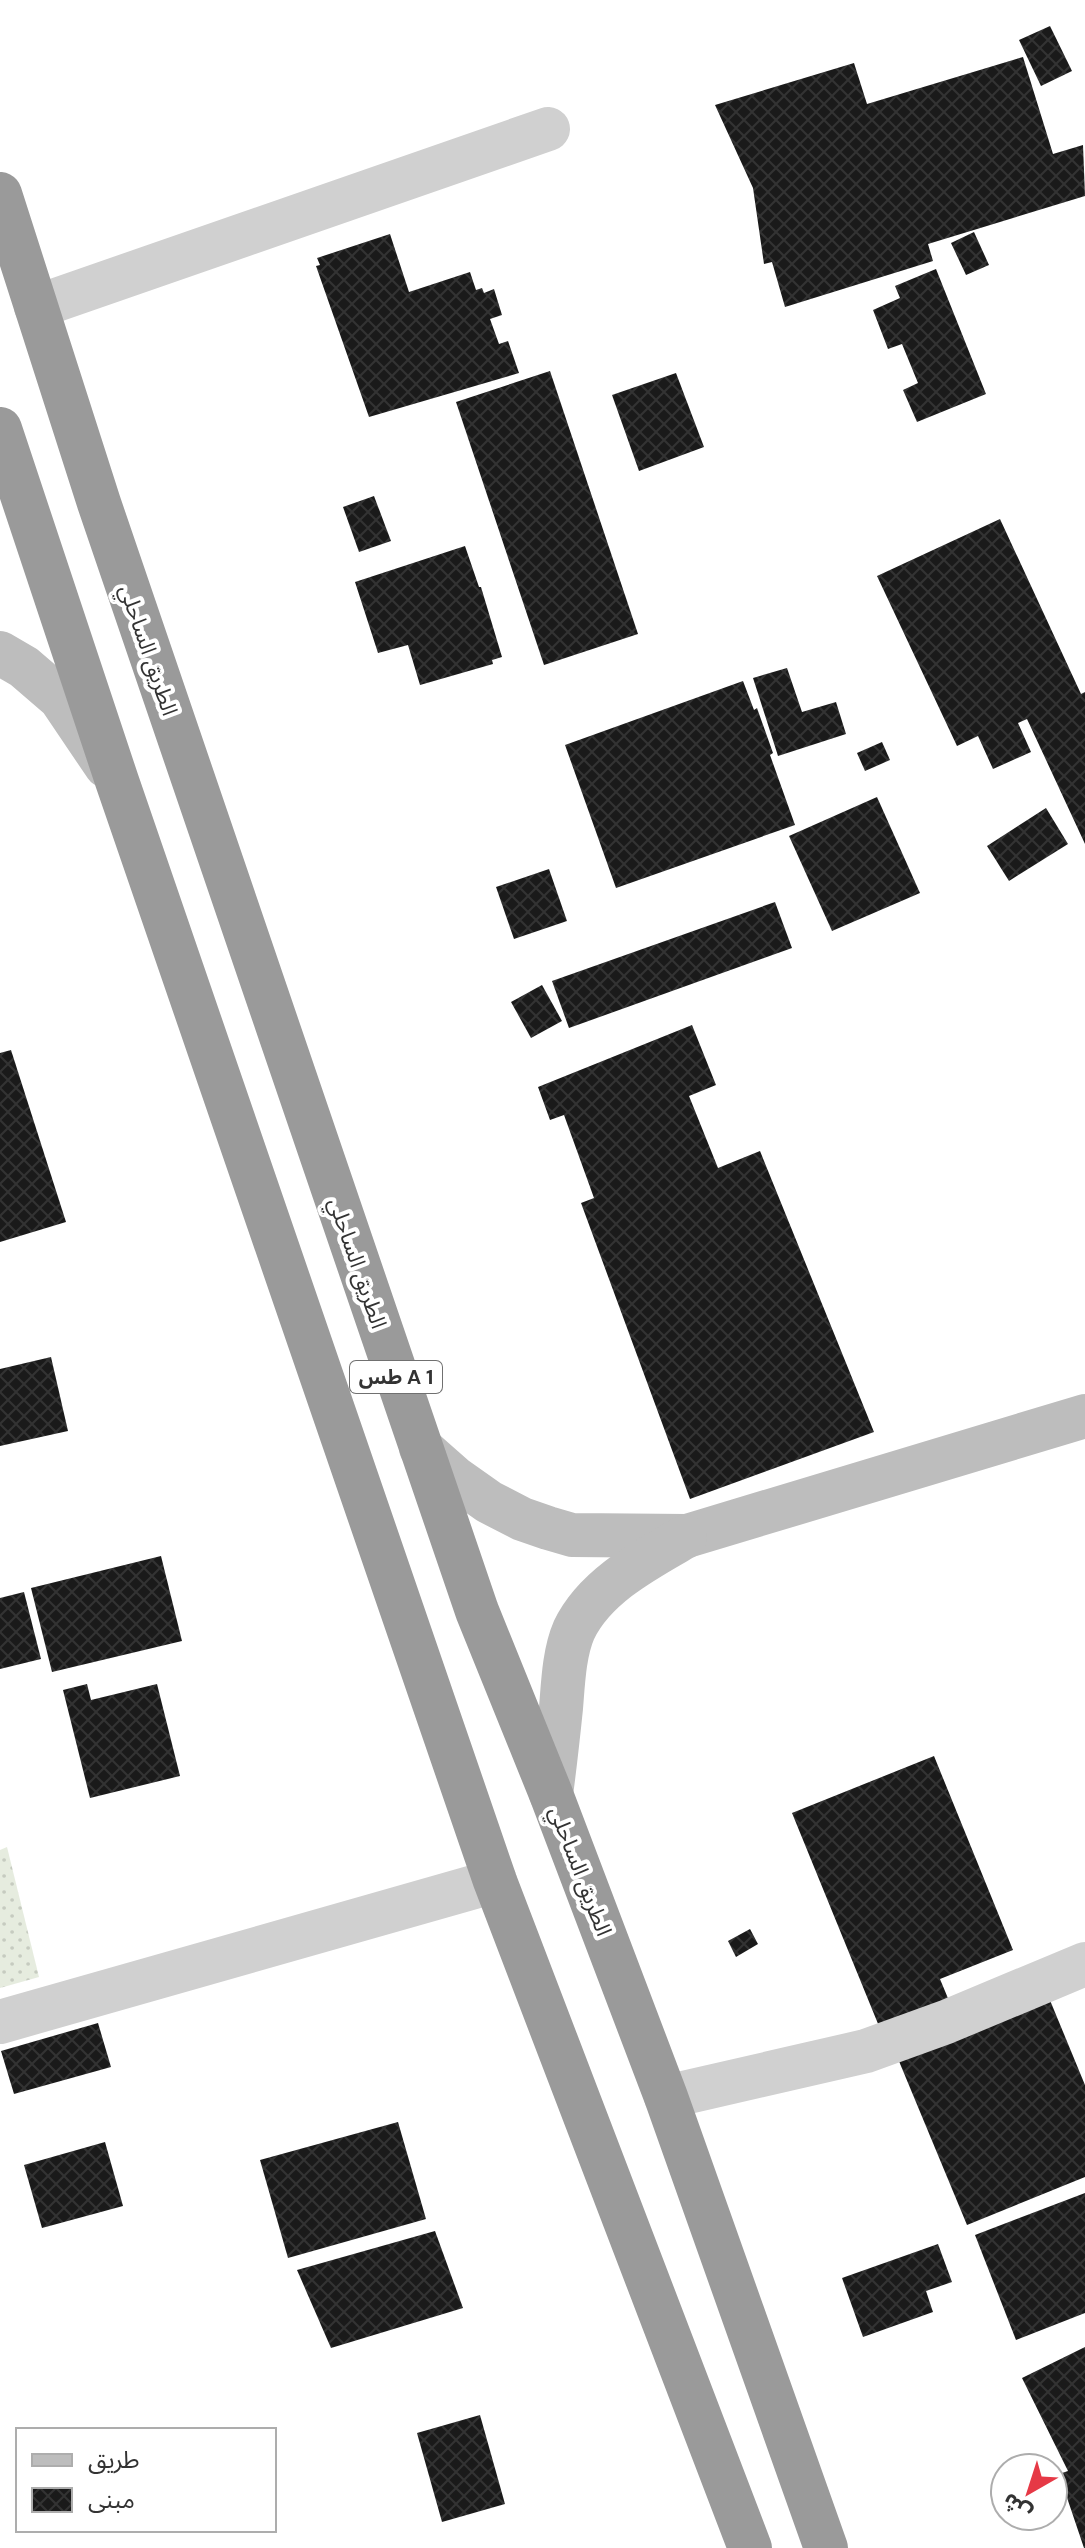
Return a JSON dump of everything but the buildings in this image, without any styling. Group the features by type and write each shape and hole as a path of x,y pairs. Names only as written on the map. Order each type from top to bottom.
{"highway":[{"name":"الطريق الساحلي","path":"0,194 99,503 477,1611 551,1794 666,2097 826,2548"},
{"name":"طس A 1","path":"0,429 117,781 495,1881 750,2548"}],"street":[{"path":"36,307 548,129"},
{"path":"0,653 24,667 60,698 117,781"},
{"path":"551,1794 565,1672 573,1631 590,1606 637,1564 687,1536 1085,1416"},
{"path":"421,1448 489,1502 548,1528 572,1535 687,1536"},
{"path":"0,2022 495,1881"},
{"path":"666,2097 866,2051 946,2022 1085,1964"}],"shaded area":[{"path":"7,1847 39,1977 0,1988 0,1850"}]}
